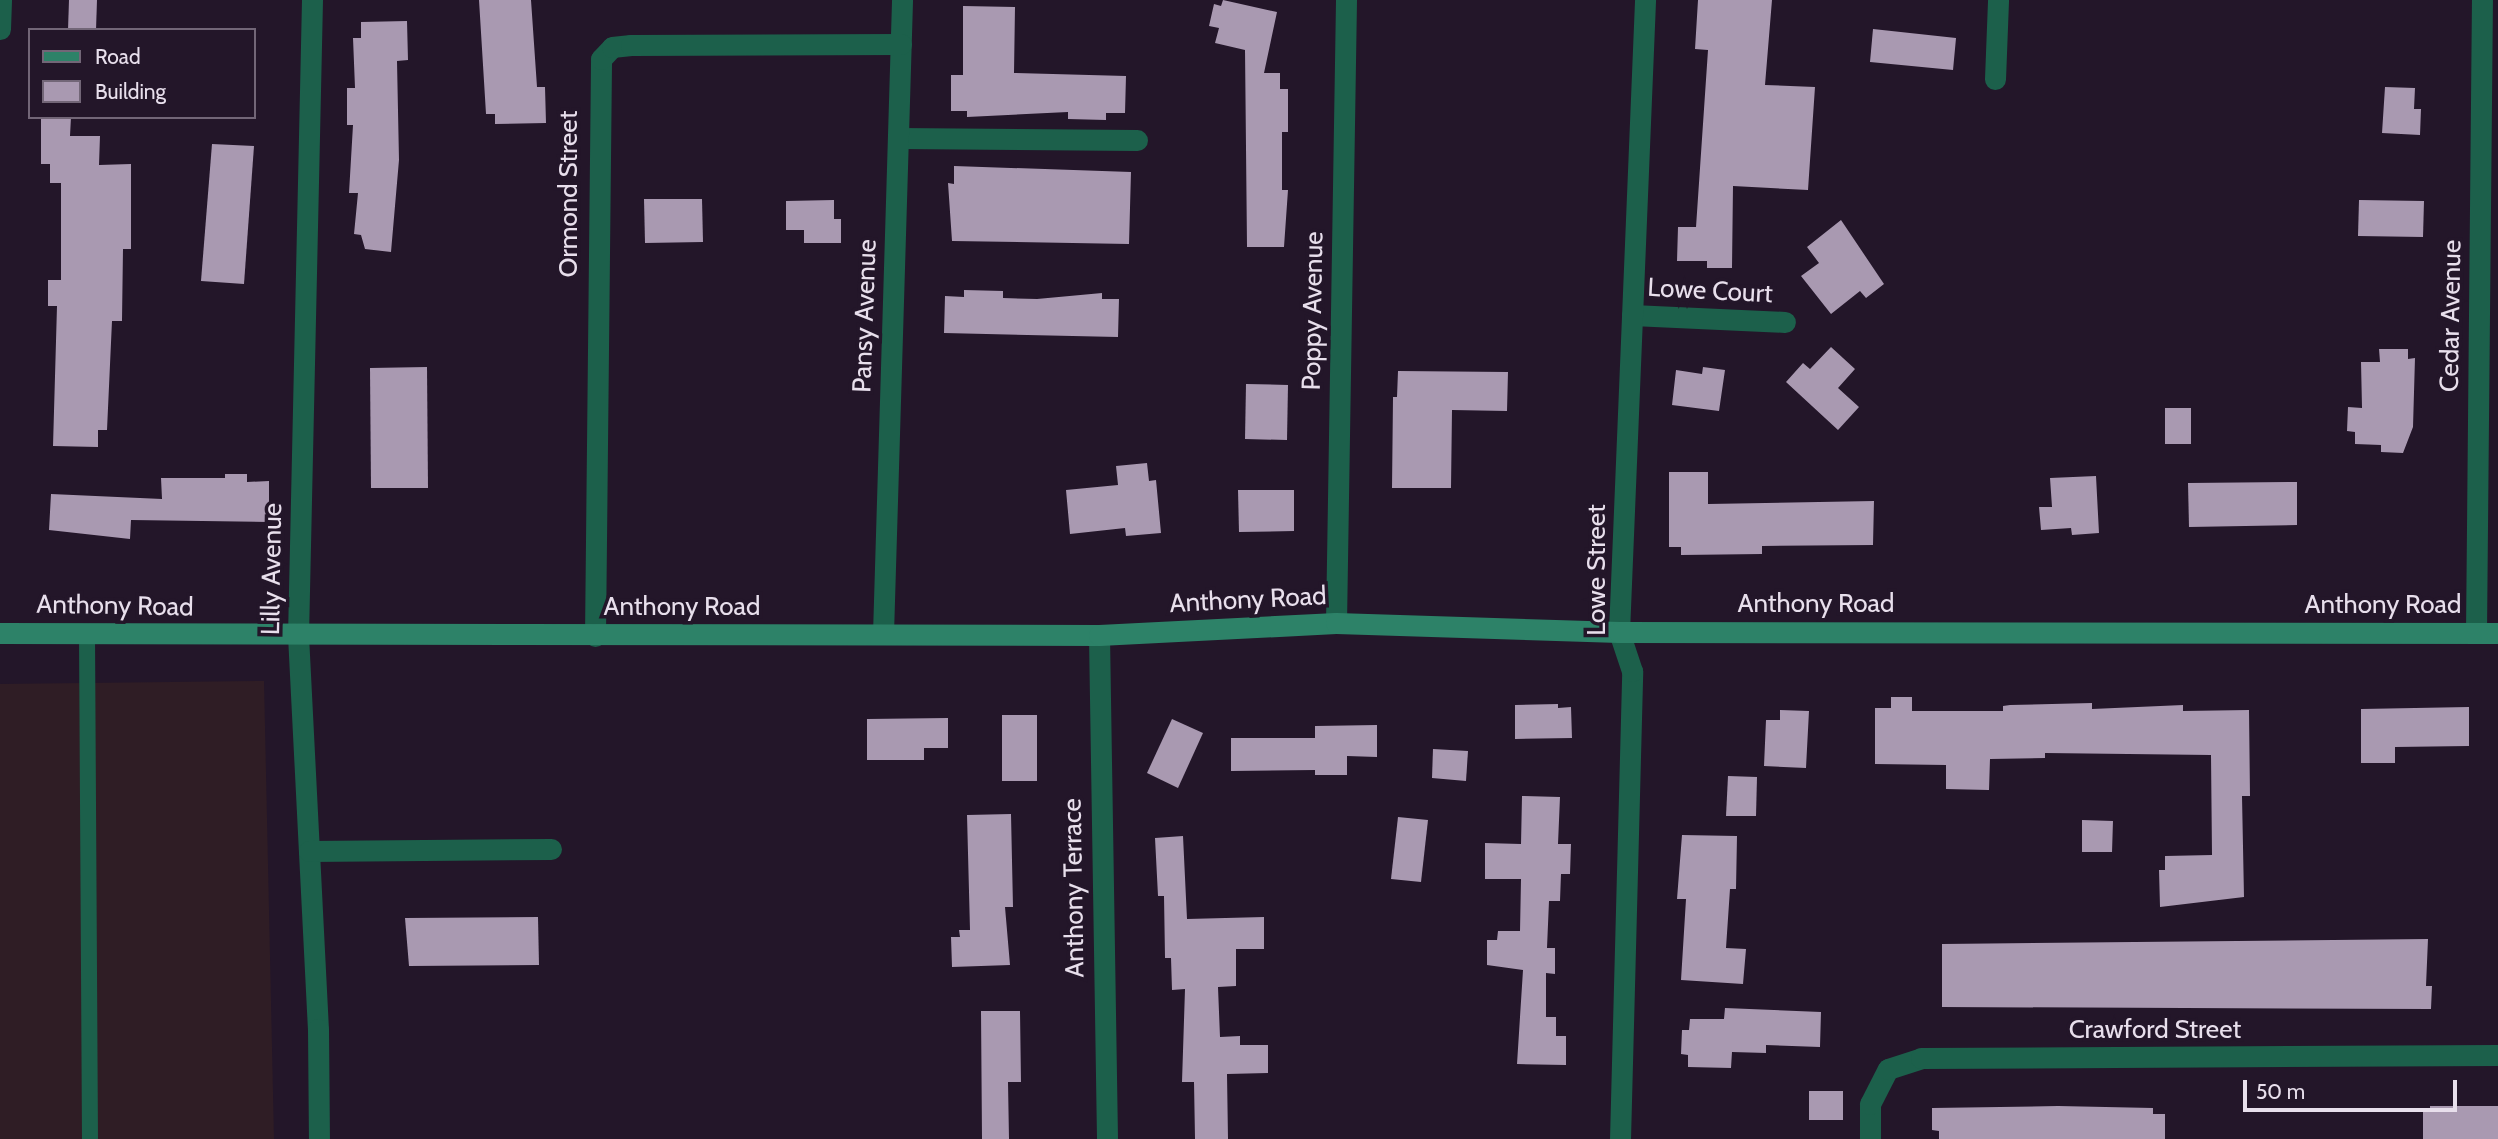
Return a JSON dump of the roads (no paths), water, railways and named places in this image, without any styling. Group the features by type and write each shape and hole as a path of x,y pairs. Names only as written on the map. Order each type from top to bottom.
{"street":[{"path":"0,29 1,0"},
{"name":"Lilly Avenue","path":"312,0 298,635 319,1139"},
{"name":"Pansy Avenue","path":"883,634 902,0"},
{"name":"Poppy Avenue","path":"1336,623 1346,0"},
{"name":"Lowe Street","path":"1620,1139 1632,671 1619,632 1645,0"},
{"path":"1995,79 1998,0"},
{"name":"Cedar Avenue","path":"2476,633 2482,0"},
{"name":"Ormond Street","path":"595,636 601,59 612,47 631,45 901,44"},
{"path":"898,138 1137,140"},
{"name":"Lowe Court","path":"1632,315 1785,323"},
{"name":"Anthony Road","path":"0,633 1099,635 1336,623 1619,632 2498,633"},
{"name":"Anthony Terrace","path":"1099,635 1107,1139"},
{"path":"309,852 551,849"},
{"name":"Crawford Street","path":"1870,1139 1870,1104 1888,1069 1921,1058 2498,1055"}],"lane":[{"path":"87,634 90,1139"}]}
